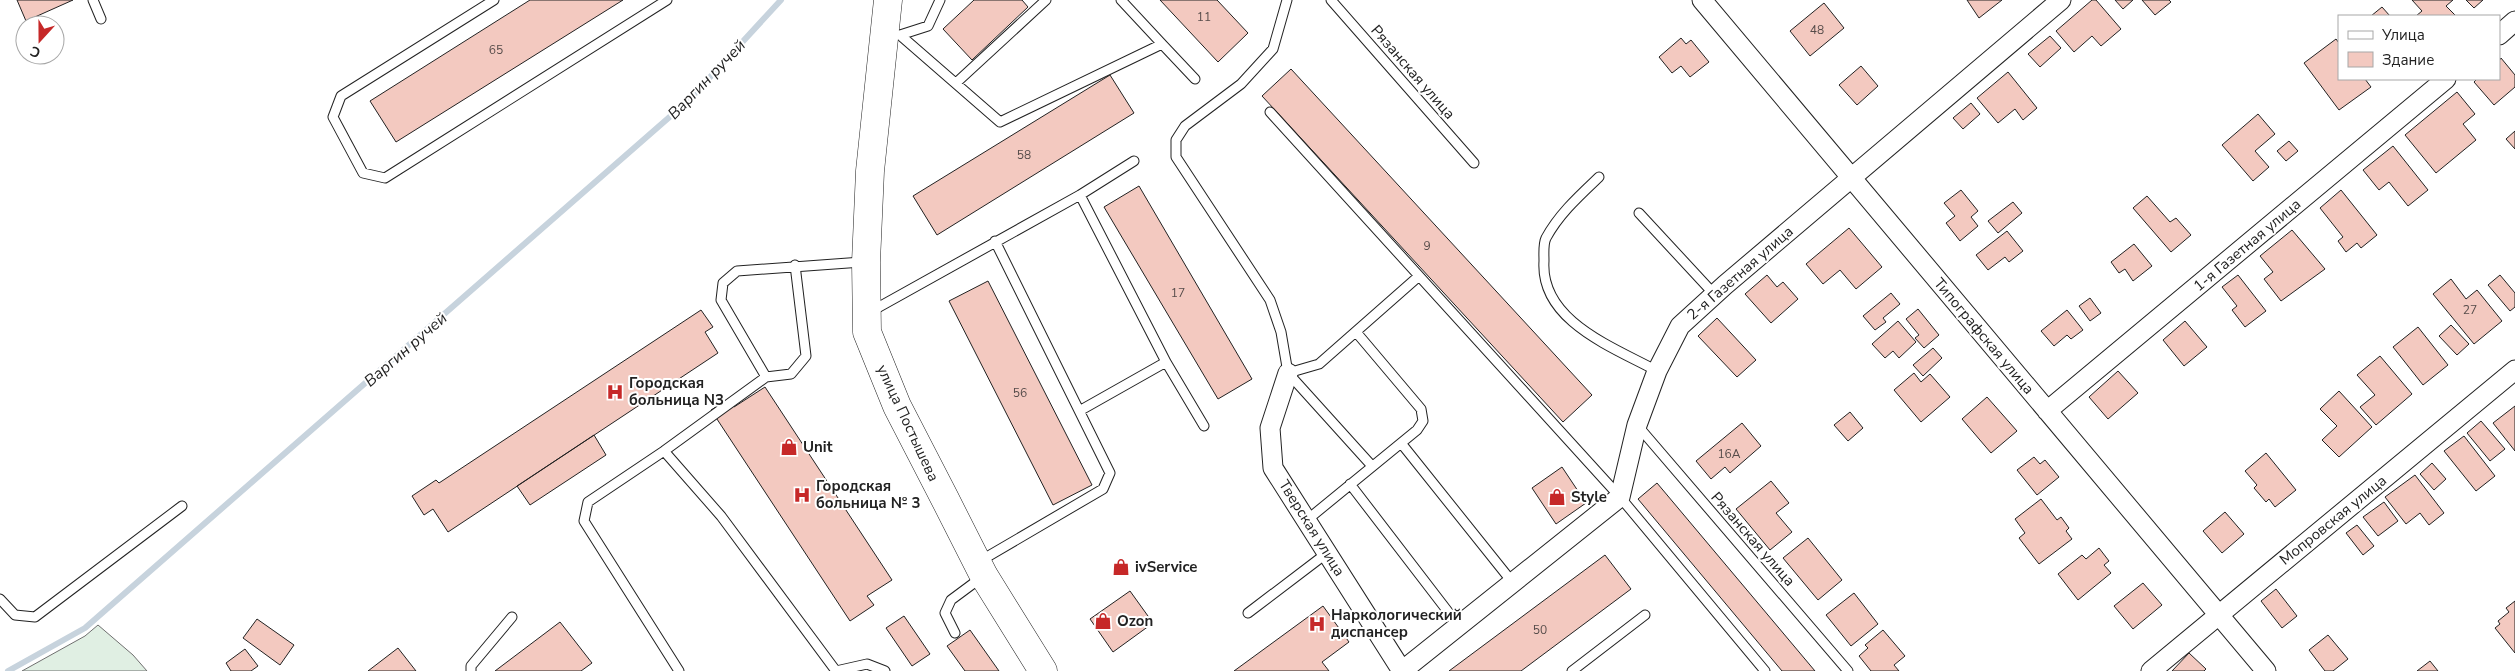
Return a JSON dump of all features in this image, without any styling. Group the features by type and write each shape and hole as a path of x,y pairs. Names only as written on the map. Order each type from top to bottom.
{"main road":[{"name":"улица Постышева","path":"888,0 892,34 870,171 865,315 867,332 897,406 981,569 1042,671"}],"street":[{"name":"Типографская улица","path":"1702,0 2266,671"},
{"name":"2-я Газетная улица","path":"1620,497 1637,425 1657,371 1680,326 1714,294 2061,0"},
{"path":"2500,34 2515,21"},
{"name":"1-я Газетная улица","path":"2047,411 2445,80"},
{"name":"Мопровская улица","path":"2151,671 2515,370"},
{"name":"Тверская улица","path":"1288,373 1270,428 1274,468 1402,671"},
{"path":"1402,671 1620,497"}],"lane":[{"path":"92,0 101,19"},
{"path":"494,0 341,96 333,117 363,173 385,178 667,0"},
{"path":"892,34 928,26 940,0"},
{"path":"956,83 1046,0"},
{"path":"1121,0 1195,79"},
{"path":"1287,0 1273,49 1241,84 1185,126 1176,140 1176,157 1270,300 1281,332 1288,373 1372,466"},
{"name":"Рязанская улица","path":"1331,0 1474,163"},
{"path":"892,34 956,83 1000,122 1162,44"},
{"path":"1270,112 1620,497 1765,671"},
{"path":"865,315 1080,195 1134,161"},
{"path":"1599,177 1563,212 1545,240 1543,275 1556,306 1578,328 1657,371"},
{"path":"1080,195 1166,362 1204,426"},
{"path":"1639,213 1714,294"},
{"path":"955,633 945,613 952,600 981,569 1103,489 1110,473 995,242"},
{"path":"766,377 721,300 723,283 737,271 795,265 866,262"},
{"path":"680,671 584,521 588,502 664,451 766,377 791,374 806,356 795,265"},
{"path":"1288,373 1319,364 1419,276"},
{"path":"1307,520 1417,430 1423,421 1421,409 1356,332"},
{"path":"1080,410 1166,362"},
{"name":"Рязанская улица","path":"1637,425 1848,671"},
{"path":"1401,443 1513,583"},
{"path":"664,451 721,516 836,671 867,664 885,671"},
{"path":"1350,484 1458,626"},
{"path":"0,600 15,615 36,617 182,506"},
{"path":"1248,613 1328,553"},
{"path":"1572,671 1645,615"},
{"path":"470,671 512,617"}],"green space":[{"path":"98,625 133,655 147,671 22,671 85,636"}],"building":[{"path":"17,0 73,0 39,15 23,15"},
{"path":"530,0 623,0 396,142 370,101"},
{"path":"974,0 1022,0 1028,7 972,60 943,29"},
{"path":"1160,0 1217,0 1248,33 1218,62"},
{"path":"1967,0 2002,0 1979,18"},
{"path":"2092,0 2096,0 2121,29 2101,46 2092,36 2074,52 2056,31"},
{"path":"2115,0 2133,0 2123,9"},
{"path":"2142,0 2169,0 2171,2 2155,15"},
{"path":"2412,0 2453,0 2446,6 2455,15 2417,15 2422,11"},
{"path":"2466,0 2483,0 2474,8"},
{"path":"1824,3 1844,28 1810,56 1790,31"},
{"path":"2382,7 2389,15 2372,15"},
{"path":"2050,36 2061,48 2040,67 2028,54"},
{"path":"1681,38 1686,44 1691,40 1709,62 1690,77 1681,66 1672,73 1659,57"},
{"path":"2336,39 2338,42 2338,80 2366,80 2371,87 2339,110 2304,63"},
{"path":"2501,58 2515,75 2515,87 2494,105 2474,82 2476,80 2500,80"},
{"path":"1861,66 1878,86 1857,105 1839,85"},
{"path":"1291,69 1592,395 1563,422 1262,96"},
{"path":"2008,72 2037,108 2023,120 2015,109 1998,123 1977,98"},
{"path":"1110,75 1134,113 937,235 913,196"},
{"path":"2457,92 2475,114 2463,124 2476,140 2436,173 2405,135"},
{"path":"1971,103 1980,114 1963,129 1953,118"},
{"path":"2258,114 2275,134 2255,151 2269,167 2253,181 2222,145"},
{"path":"2515,131 2515,149 2506,139"},
{"path":"2289,141 2298,151 2286,161 2277,151"},
{"path":"2393,146 2428,190 2408,206 2389,182 2379,190 2363,170"},
{"path":"1139,186 1252,379 1218,399 1104,207"},
{"path":"1961,190 1978,211 1971,217 1978,226 1960,241 1946,223 1955,216 1944,203"},
{"path":"2341,190 2377,235 2361,248 2357,243 2346,252 2338,241 2343,237 2320,208"},
{"path":"2147,196 2170,222 2176,218 2191,235 2171,252 2133,208"},
{"path":"2013,202 2022,213 1998,233 1988,221"},
{"path":"1849,228 1882,267 1856,289 1840,270 1823,284 1806,264"},
{"path":"2292,230 2325,269 2281,301 2264,279 2273,272 2260,256"},
{"path":"2007,231 2023,251 2009,262 2005,257 1988,270 1976,255"},
{"path":"2134,244 2152,266 2133,281 2125,269 2119,273 2111,262"},
{"path":"1767,275 1777,287 1783,282 1798,299 1771,323 1745,294"},
{"path":"2238,275 2266,311 2245,327 2232,310 2237,306 2222,287"},
{"path":"2500,275 2515,293 2515,307 2510,311 2488,285"},
{"path":"2451,279 2466,299 2477,290 2502,321 2474,344 2433,294"},
{"path":"988,281 1092,485 1053,505 949,301"},
{"path":"1891,293 1900,304 1883,318 1886,322 1875,330 1863,316"},
{"path":"2090,298 2101,313 2090,321 2079,306"},
{"path":"1918,309 1939,335 1924,348 1915,338 1919,335 1906,319"},
{"path":"701,310 713,327 705,332 718,353 448,532 433,509 424,515 412,496 436,480 439,483"},
{"path":"2067,310 2083,330 2071,339 2067,335 2054,346 2041,331"},
{"path":"1717,318 1756,360 1737,377 1698,336"},
{"path":"1898,321 1916,342 1899,358 1893,351 1885,358 1872,344"},
{"path":"2185,321 2207,347 2184,366 2163,340"},
{"path":"2451,325 2469,344 2457,355 2439,336"},
{"path":"2418,327 2448,365 2423,385 2393,347"},
{"path":"1933,348 1942,358 1923,376 1913,365"},
{"path":"2380,356 2412,394 2376,425 2360,407 2375,395 2357,375"},
{"path":"2118,371 2138,393 2108,419 2089,397"},
{"path":"1914,373 1921,382 1930,374 1950,397 1921,422 1894,390"},
{"name":"Городская больница № 3","path":"765,387 892,580 867,596 874,605 850,621 711,410 729,399 734,407"},
{"path":"2339,391 2372,427 2339,457 2322,440 2337,426 2320,409"},
{"path":"1987,397 2017,431 1991,453 1962,419"},
{"path":"2515,406 2515,451 2493,423"},
{"path":"1850,412 1863,428 1848,441 1834,425"},
{"path":"2481,421 2505,449 2490,461 2467,433"},
{"path":"1742,423 1761,446 1730,473 1725,467 1711,479 1696,461"},
{"path":"594,435 606,455 530,505 517,486"},
{"path":"2464,436 2495,476 2476,491 2444,451"},
{"path":"2266,453 2296,490 2275,507 2269,499 2266,502 2254,488 2257,485 2245,471"},
{"path":"2034,457 2040,464 2045,460 2059,477 2037,495 2017,470"},
{"path":"2432,463 2446,479 2434,490 2420,474"},
{"path":"1562,467 1586,503 1556,524 1532,488"},
{"path":"2415,475 2444,513 2429,525 2420,513 2406,524 2385,497"},
{"path":"1771,481 1789,503 1776,513 1792,532 1770,550 1736,509"},
{"path":"1657,483 1815,671 1782,671 1638,499"},
{"path":"2041,499 2057,520 2061,517 2069,528 2066,531 2072,539 2039,564 2019,538 2025,533 2015,519"},
{"path":"2384,502 2398,521 2378,536 2363,517"},
{"path":"2225,512 2244,534 2222,553 2203,531"},
{"path":"2357,525 2374,546 2363,555 2346,533"},
{"path":"1808,538 1842,580 1818,600 1783,558"},
{"path":"2099,548 2109,561 2104,565 2111,573 2078,600 2058,574 2082,555 2086,559"},
{"path":"1605,555 1631,589 1521,671 1449,671"},
{"path":"2143,583 2162,605 2133,629 2114,606"},
{"path":"2276,589 2297,616 2282,628 2261,601"},
{"path":"1130,591 1153,623 1113,652 1090,619"},
{"path":"1854,593 1878,624 1851,646 1826,615"},
{"path":"2515,601 2515,653 2495,628 2500,624 2498,621 2509,612 2506,608"},
{"name":"Наркологический диспансер","path":"1323,606 1349,642 1322,662 1329,671 1234,671"},
{"path":"904,616 930,654 912,666 886,628"},
{"path":"257,619 294,645 280,665 243,638"},
{"path":"560,622 592,663 581,671 495,671"},
{"path":"970,630 999,671 965,671 947,646"},
{"path":"1883,630 1905,656 1894,665 1899,671 1871,671 1859,656 1868,648 1865,645"},
{"path":"2328,635 2348,659 2333,671 2325,671 2309,650"},
{"path":"398,648 416,671 368,671"},
{"path":"245,649 258,666 251,671 231,671 226,663"},
{"path":"2189,653 2206,669 2204,671 2172,671"},
{"path":"2430,661 2438,671 2417,671"}],"waterway":[{"name":"Варгин ручей","path":"8,671 85,628 689,100 781,0"}],"place":[{"name":"Городская больница N3","path":"615,392"},
{"name":"Unit","path":"789,447"},
{"name":"Городская больница № 3","path":"802,495"},
{"name":"Style","path":"1557,497"},
{"name":"ivService","path":"1121,567"},
{"name":"Ozon","path":"1103,621"},
{"name":"Наркологический диспансер","path":"1317,624"}]}
